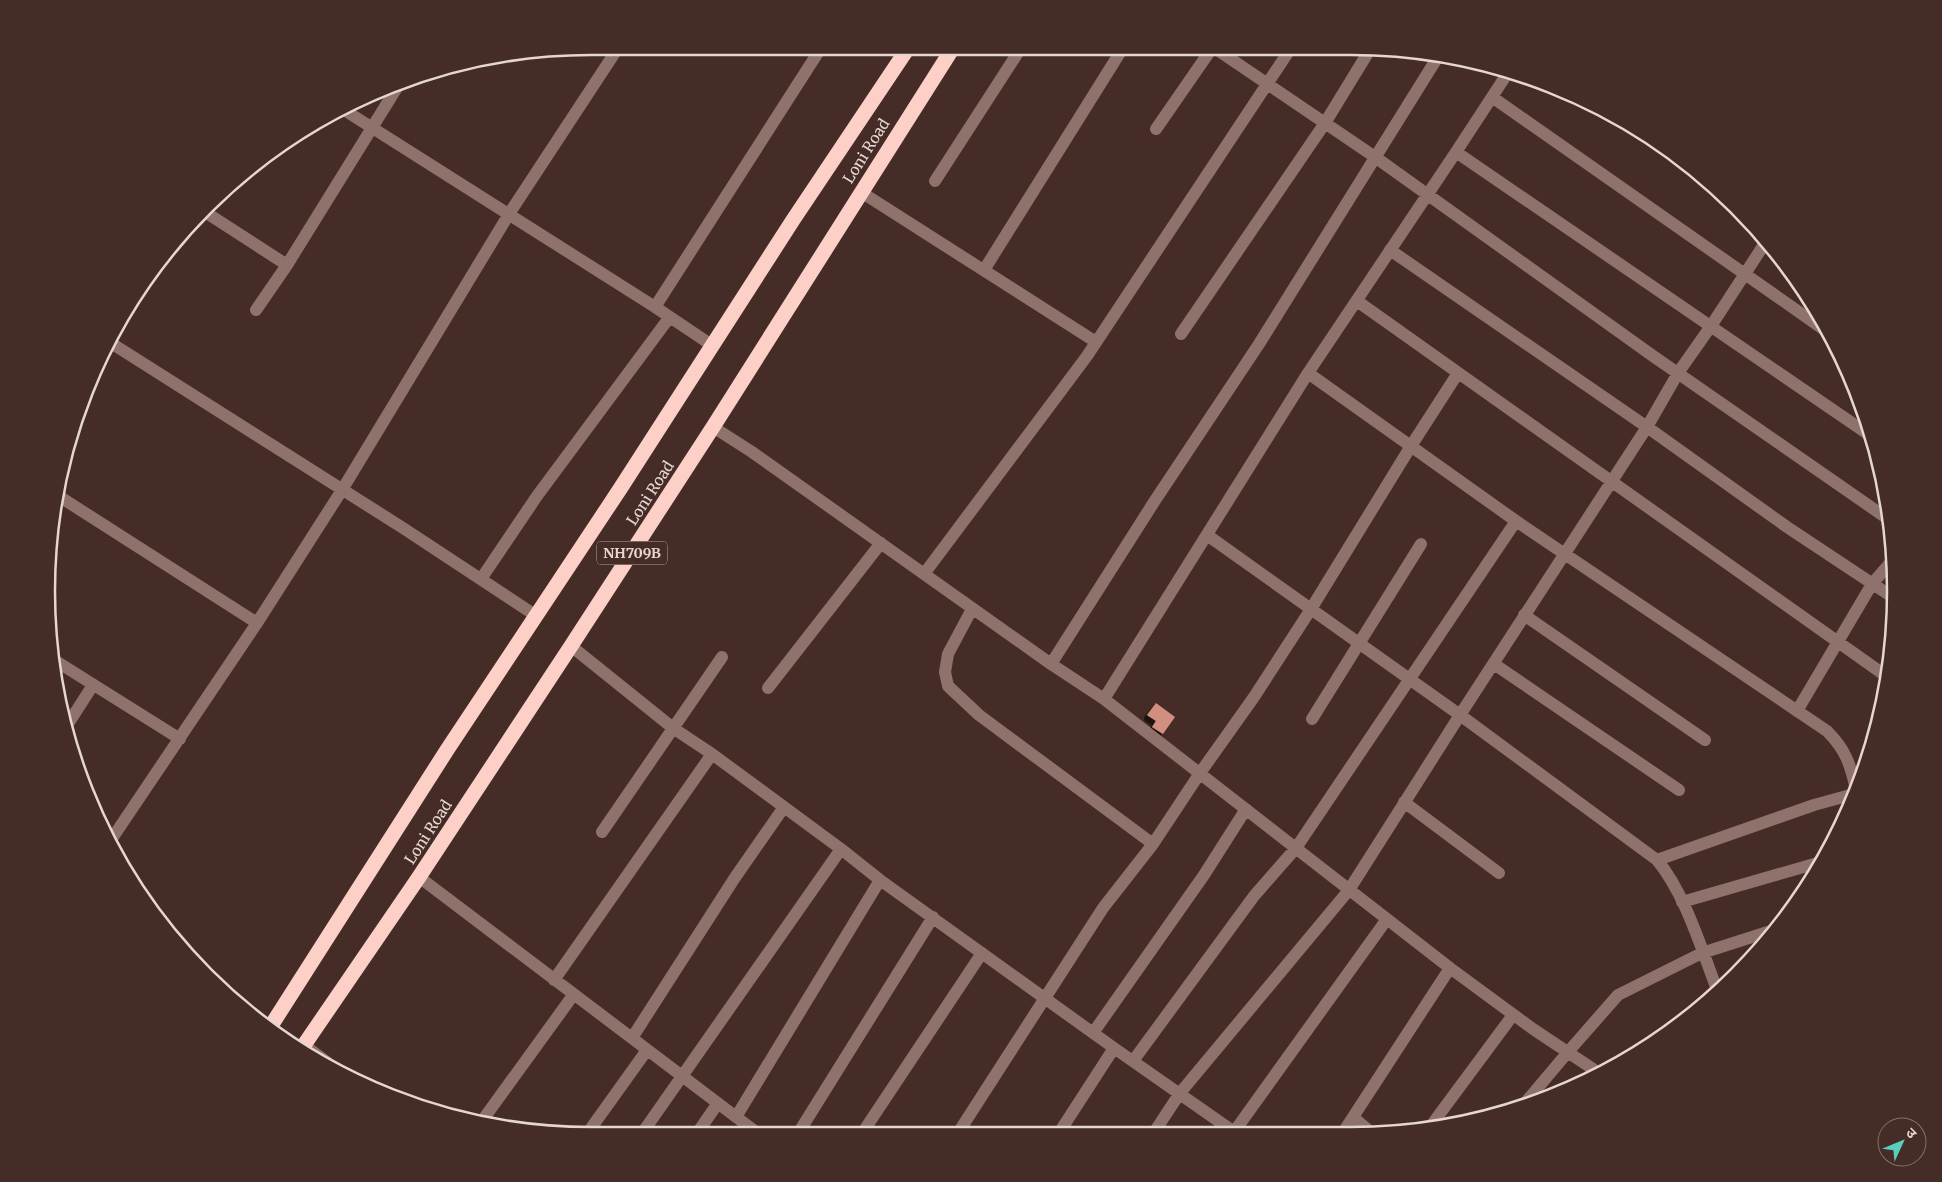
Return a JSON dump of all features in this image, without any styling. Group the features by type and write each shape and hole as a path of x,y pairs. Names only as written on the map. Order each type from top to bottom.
{"highway":[{"name":"Loni Road","path":"273,1022 447,750 713,346 793,220 903,55"},
{"name":"Loni Road","path":"305,1044 419,877 571,646 713,427 948,55"}],"street":[{"path":"114,836 257,623 342,490 509,214 613,55"},
{"path":"655,307 816,55"},
{"path":"935,181 1016,55"},
{"path":"984,270 1118,55"},
{"path":"1156,129 1207,55"},
{"path":"1225,55 1427,194 1504,251 1881,514"},
{"path":"924,574 1096,342 1287,55"},
{"path":"1181,334 1325,123 1366,55"},
{"path":"1051,664 1154,502 1259,344 1435,62"},
{"path":"1104,699 1308,373 1505,77"},
{"path":"256,310 286,266 394,93"},
{"path":"1492,97 1815,323"},
{"path":"349,113 655,307 713,346"},
{"path":"1456,152 1862,429"},
{"path":"861,192 1096,342"},
{"path":"209,215 286,266"},
{"path":"1158,1127 1180,1093 1349,890 1524,615 1647,427 1678,373 1712,326 1762,247"},
{"path":"1390,250 1647,427 1787,527 1887,594"},
{"path":"1357,301 1880,672"},
{"path":"481,579 537,496 669,318"},
{"path":"115,345 535,615"},
{"path":"1308,373 1516,521 1827,732 1838,742 1845,753 1853,778"},
{"path":"962,1127 1103,908 1153,844 1254,697 1458,373"},
{"path":"713,427 752,452 972,609 1104,699 1450,968 1513,1015 1593,1069"},
{"path":"63,499 257,623"},
{"path":"1133,1061 1254,896 1296,848 1411,680 1516,521"},
{"path":"1207,535 1460,715 1657,860 1669,874 1715,984"},
{"path":"768,688 881,543"},
{"path":"1312,719 1421,544"},
{"path":"1797,711 1872,584 1886,568"},
{"path":"972,609 948,654 945,672 948,686 979,715 1153,844"},
{"path":"1524,615 1705,740"},
{"path":"571,646 673,728 712,754 880,880 1228,1127"},
{"path":"602,832 722,657"},
{"path":"60,664 180,739"},
{"path":"1494,664 1678,790"},
{"path":"71,720 93,685"},
{"path":"554,980 712,754"},
{"path":"1657,860 1814,805 1846,796"},
{"path":"1404,802 1498,873"},
{"path":"632,1038 734,879 784,807"},
{"path":"1093,1033 1204,876 1246,809"},
{"path":"647,1127 841,849"},
{"path":"1682,902 1812,865"},
{"path":"419,877 749,1127"},
{"path":"736,1117 880,880"},
{"path":"802,1127 933,917"},
{"path":"1240,1127 1387,919"},
{"path":"1531,1096 1618,995 1702,953 1762,934"},
{"path":"866,1127 982,953"},
{"path":"1347,1127 1450,968"},
{"path":"485,1117 574,994"},
{"path":"1435,1120 1513,1015"},
{"path":"1063,1127 1114,1048"},
{"path":"592,1127 648,1050"},
{"path":"701,1127 718,1102"},
{"path":"1353,1117 1365,1127"}],"building":[{"path":"1156,703 1175,717 1163,734 1152,727 1156,721 1147,715"}]}
